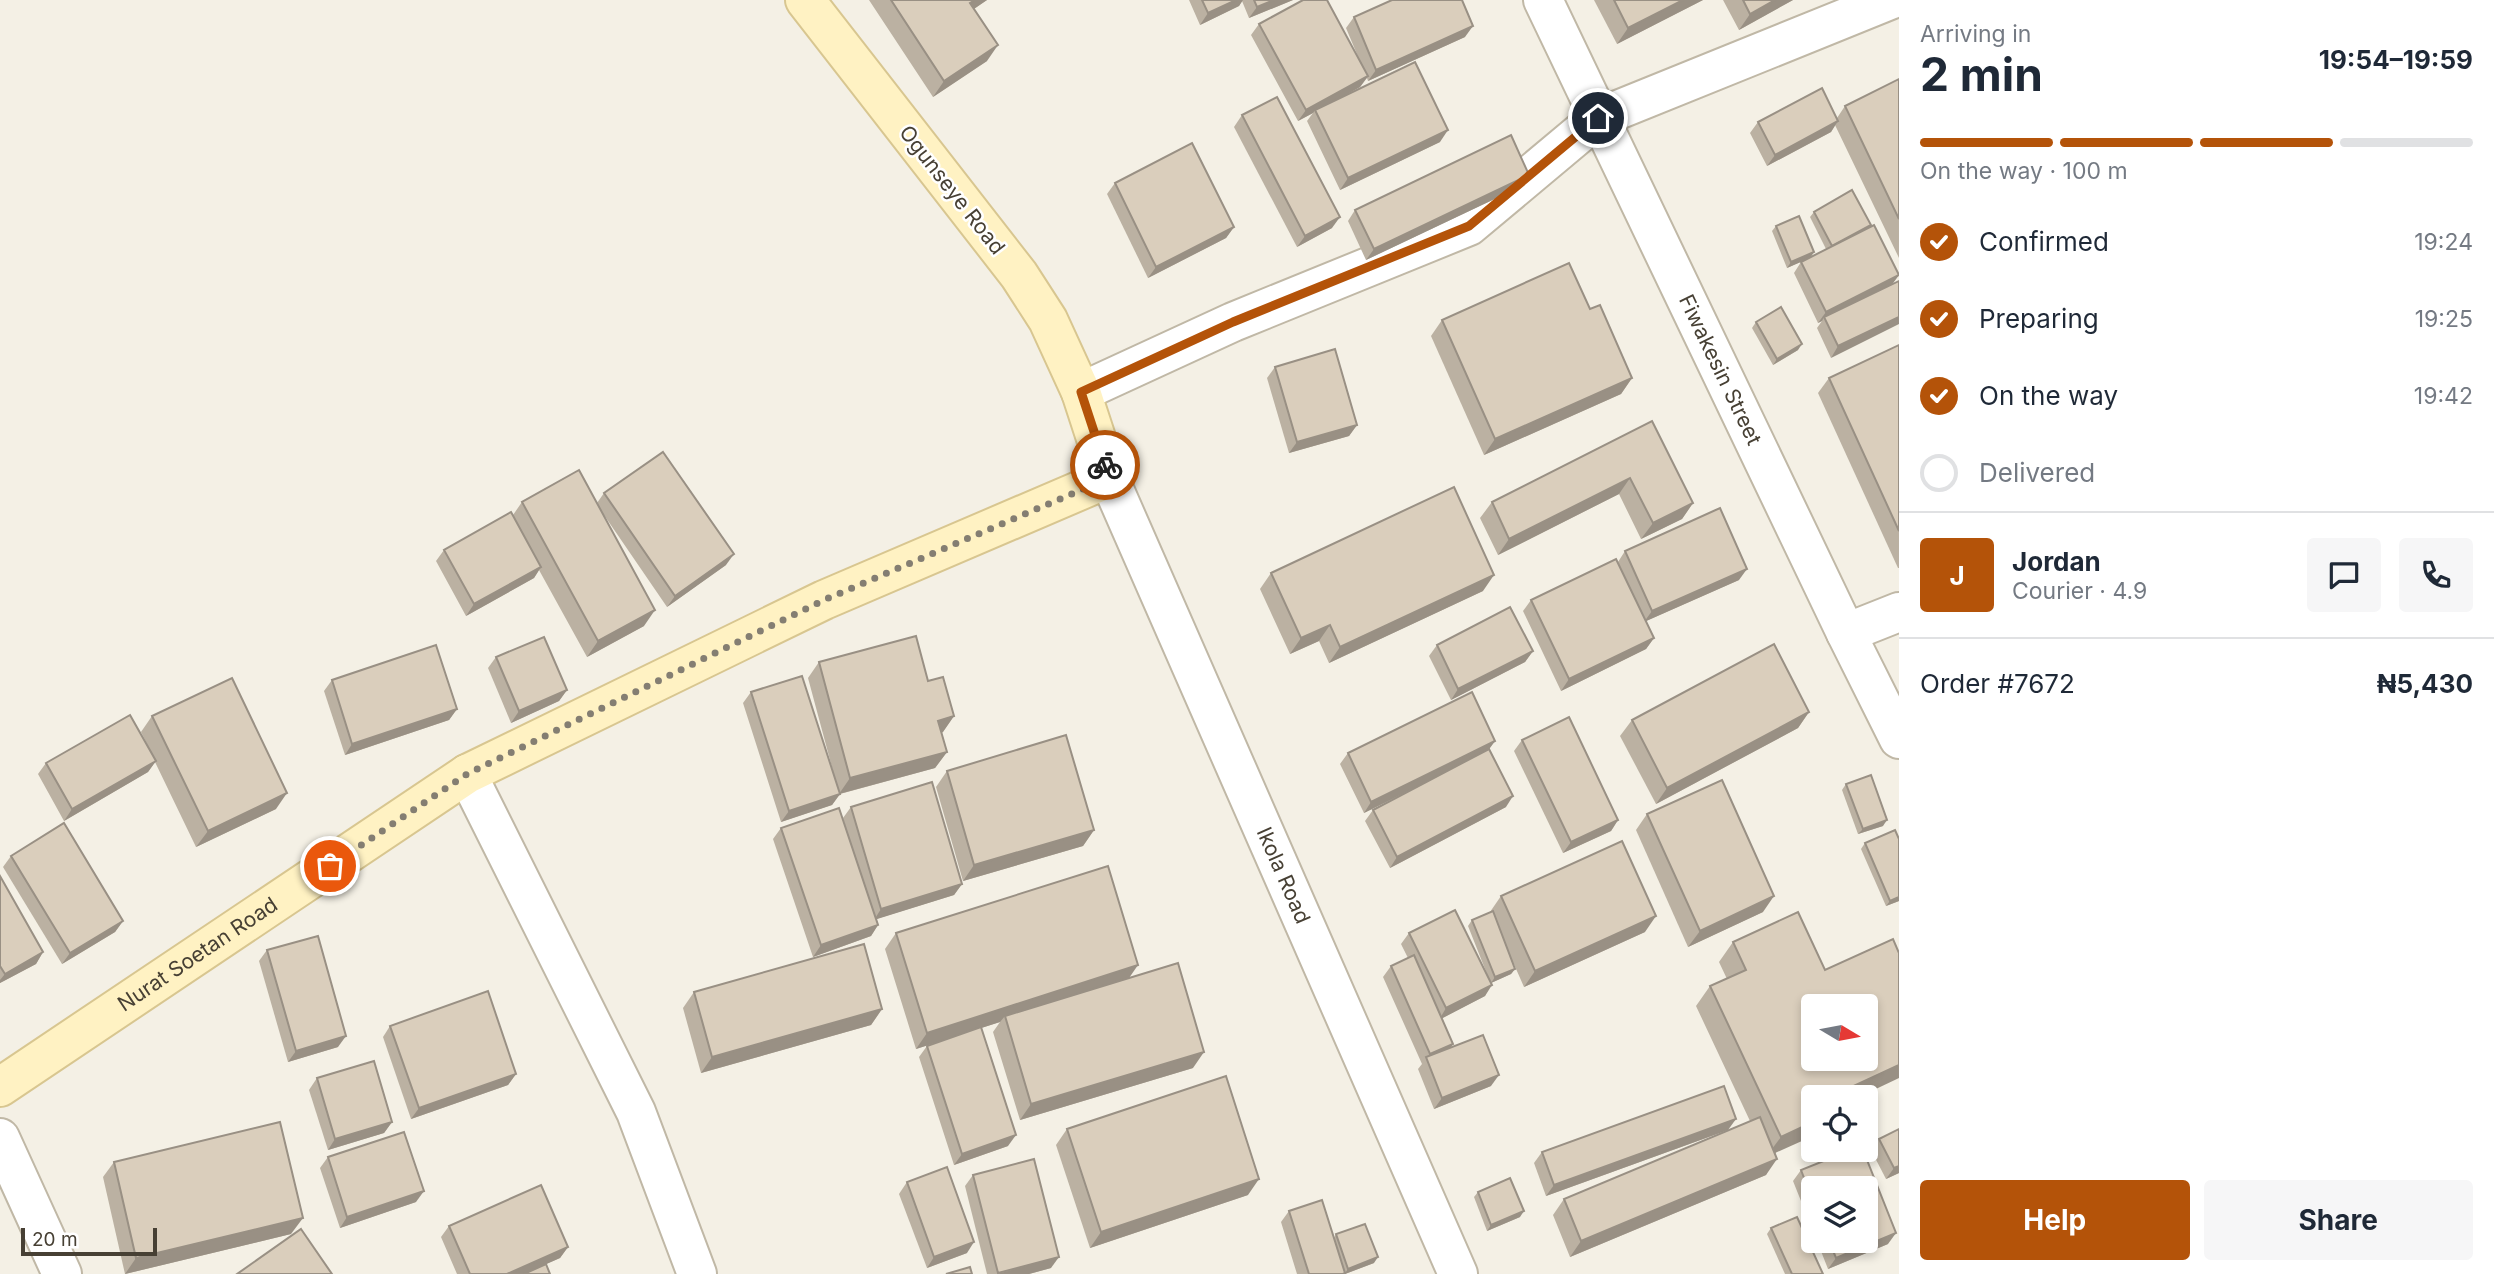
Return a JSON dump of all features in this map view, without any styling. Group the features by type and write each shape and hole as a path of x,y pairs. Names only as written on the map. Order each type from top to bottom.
{"street":[{"name":"Ogunseye Road","path":"805,0 1019,275 1048,320 1081,392"},
{"name":"Fiwakesin Street","path":"1543,0 1899,739"},
{"path":"1109,478 1081,392 1233,322 1469,226 1598,118 1890,0"},
{"name":"Nurat Soetan Road","path":"0,1087 467,774 824,600 1109,478"},
{"name":"Ikola Road","path":"1109,478 1458,1274"},
{"path":"1846,633 1899,612"},
{"path":"467,774 636,1112 697,1274"},
{"path":"0,1138 62,1274"}],"building":[{"path":"891,0 975,0 970,3 998,45 944,81"},
{"path":"1202,0 1236,0 1208,13"},
{"path":"1254,0 1274,0 1257,7"},
{"path":"1303,0 1327,0 1368,76 1306,110 1259,24"},
{"path":"1392,0 1462,0 1473,26 1376,70 1354,17"},
{"path":"1614,0 1683,0 1628,28"},
{"path":"1743,0 1775,0 1750,14"},
{"path":"1415,62 1448,130 1348,178 1315,110"},
{"path":"1899,79 1899,219 1845,106"},
{"path":"1822,88 1838,121 1775,155 1758,122"},
{"path":"1277,97 1340,217 1305,236 1242,115"},
{"path":"1511,135 1529,175 1374,249 1355,210"},
{"path":"1192,143 1234,227 1156,267 1115,183"},
{"path":"1852,190 1871,225 1832,246 1814,212"},
{"path":"1799,216 1814,252 1791,262 1776,226"},
{"path":"1874,225 1899,275 1826,312 1801,262"},
{"path":"1569,263 1590,309 1600,305 1632,378 1495,439 1442,320"},
{"path":"1899,281 1899,317 1838,346 1824,317"},
{"path":"1781,307 1802,344 1777,359 1756,322"},
{"path":"1899,345 1899,531 1829,378"},
{"path":"1335,349 1357,425 1297,442 1275,367"},
{"path":"1652,421 1693,503 1653,523 1630,478 1509,539 1492,502"},
{"path":"663,452 734,554 675,596 604,493"},
{"path":"579,470 655,610 598,641 522,502"},
{"path":"1454,487 1494,575 1340,647 1330,625 1301,638 1271,573"},
{"path":"1720,508 1747,569 1652,611 1625,551"},
{"path":"511,512 541,567 474,604 444,550"},
{"path":"1616,559 1654,638 1569,679 1531,600"},
{"path":"1510,607 1533,651 1458,689 1437,645"},
{"path":"916,636 928,681 943,677 954,716 938,721 947,752 850,778 819,662"},
{"path":"544,637 567,690 519,711 496,657"},
{"path":"1774,644 1809,712 1667,788 1632,720"},
{"path":"436,645 457,709 352,744 332,680"},
{"path":"802,676 840,794 789,811 751,692"},
{"path":"232,678 287,793 208,831 152,716"},
{"path":"1472,692 1495,741 1371,802 1348,753"},
{"path":"130,715 156,761 72,809 46,763"},
{"path":"1569,717 1618,820 1571,842 1522,740"},
{"path":"1066,735 1094,830 974,865 947,771"},
{"path":"1489,749 1513,796 1397,857 1373,810"},
{"path":"1871,775 1887,820 1863,829 1846,784"},
{"path":"1722,780 1774,896 1700,931 1647,814"},
{"path":"932,782 962,884 881,909 851,807"},
{"path":"839,808 878,925 821,945 781,828"},
{"path":"64,823 123,921 70,953 11,856"},
{"path":"1895,830 1899,839 1899,897 1890,901 1865,843"},
{"path":"1622,841 1656,916 1535,971 1501,896"},
{"path":"1108,866 1138,965 927,1033 896,933"},
{"path":"0,876 43,952 5,974 0,966"},
{"path":"1455,910 1492,985 1446,1008 1409,933"},
{"path":"1493,911 1515,969 1495,977 1472,920"},
{"path":"1798,912 1825,970 1893,939 1899,953 1899,1065 1856,1085 1801,1085 1801,1128 1781,1137 1710,986 1746,970 1733,942"},
{"path":"318,936 346,1036 296,1051 267,950"},
{"path":"864,944 882,1009 712,1057 694,992"},
{"path":"1414,955 1453,1044 1430,1054 1391,966"},
{"path":"1178,963 1204,1052 1031,1104 1005,1016"},
{"path":"488,991 516,1074 419,1108 390,1026"},
{"path":"981,1027 1016,1135 962,1154 927,1046"},
{"path":"1483,1035 1499,1075 1442,1098 1426,1057"},
{"path":"374,1061 392,1122 335,1139 317,1078"},
{"path":"1226,1076 1259,1179 1101,1232 1067,1129"},
{"path":"1724,1086 1736,1119 1554,1185 1542,1152"},
{"path":"1760,1117 1777,1159 1581,1241 1564,1199"},
{"path":"280,1122 303,1218 136,1258 114,1162"},
{"path":"1899,1129 1899,1166 1894,1168 1879,1139"},
{"path":"404,1132 424,1191 347,1217 328,1157"},
{"path":"1034,1159 1059,1257 998,1273 973,1175"},
{"path":"1821,1162 1868,1162 1873,1176 1803,1176 1801,1170"},
{"path":"947,1167 974,1242 934,1257 907,1182"},
{"path":"1510,1178 1524,1211 1491,1225 1478,1192"},
{"path":"541,1185 568,1247 507,1274 470,1274 449,1226"},
{"path":"1878,1188 1896,1233 1878,1240"},
{"path":"1322,1200 1345,1273 1343,1274 1309,1274 1289,1211"},
{"path":"1797,1217 1801,1226 1801,1253 1813,1253 1823,1274 1792,1274 1771,1228"},
{"path":"1365,1224 1378,1257 1348,1269 1336,1234"},
{"path":"301,1229 332,1274 237,1274"},
{"path":"1834,1253 1848,1253 1836,1258"},
{"path":"546,1264 550,1274 524,1274"},
{"path":"970,1267 972,1274 946,1274"}],"way so far":[{"path":"330,866 467,774 824,600 1109,478 1105,465"}],"route":[{"path":"1105,465 1081,392 1233,322 1469,226 1598,118"}]}
